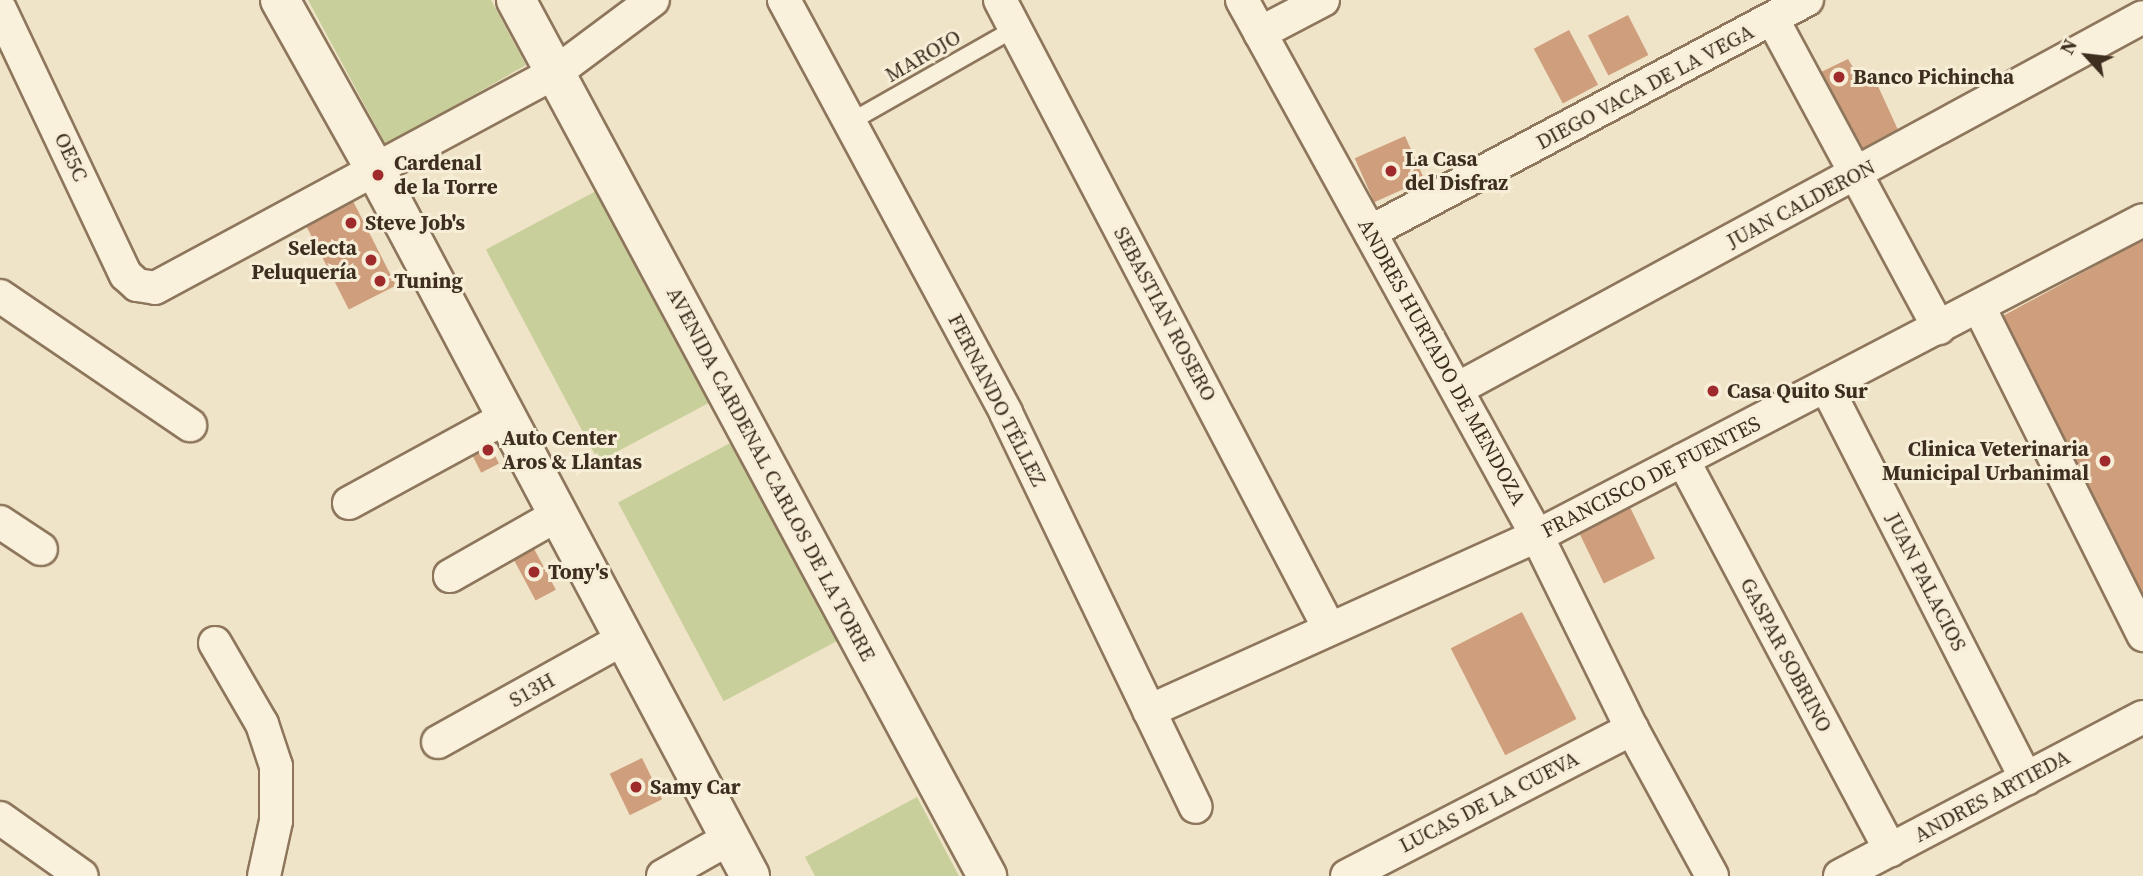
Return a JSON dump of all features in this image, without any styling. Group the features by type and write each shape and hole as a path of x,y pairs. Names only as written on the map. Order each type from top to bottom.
{"street":[{"path":"280,0 376,171 750,876"},
{"name":"AVENIDA CARDENAL CARLOS DE LA TORRE","path":"516,0 987,876"},
{"path":"376,171 555,73 653,0"},
{"name":"FERNANDO TÉLLEZ","path":"784,0 852,121 1006,413 1196,807"},
{"name":"SEBASTIAN ROSERO","path":"1000,0 1329,628"},
{"name":"ANDRES HURTADO DE MENDOZA","path":"1242,0 1537,536 1632,729 1712,876"},
{"path":"1260,33 1323,0"},
{"path":"1789,7 1855,176 1939,328"},
{"name":"DIEGO VACA DE LA VEGA","path":"1370,232 1789,7"},
{"name":"JUAN CALDERON","path":"1457,388 1855,176 2143,17"},
{"name":"OE5C","path":"3,21 126,275 137,285 155,288 376,171"},
{"name":"FRANCISCO DE FUENTES","path":"1149,711 1537,536 2143,220"},
{"path":"0,296 190,425"},
{"path":"1979,307 2143,635"},
{"name":"JUAN PALACIOS","path":"1826,386 2026,779"},
{"path":"349,503 507,417"},
{"name":"GASPAR SOBRINO","path":"1683,460 1889,850"},
{"path":"450,576 559,514"},
{"path":"0,522 41,549"},
{"name":"S13H","path":"439,742 625,638"},
{"path":"215,643 262,724 276,766 276,821 264,876"},
{"name":"ANDRES ARTIEDA","path":"1840,876 2143,717"},
{"name":"LUCAS DE LA CUEVA","path":"1347,876 1632,729"},
{"path":"0,818 82,876"},
{"path":"663,876 730,838"}],"lane":[{"name":"MAROJO","path":"852,121 1016,28"}],"green space":[{"path":"308,0 491,0 526,65 386,145"},
{"path":"598,190 711,402 599,462 486,250"},
{"path":"732,442 838,641 724,701 618,503"},
{"path":"917,797 959,876 815,876 805,857"}],"building":[{"path":"1628,15 1648,55 1608,76 1588,35"},
{"path":"1569,30 1598,85 1563,104 1534,49"},
{"path":"1848,59 1860,79 1872,73 1899,132 1854,153 1817,74"},
{"name":"La Casa del Disfraz","path":"1405,136 1425,180 1374,202 1355,158"},
{"path":"352,199 396,285 349,309 305,223"},
{"name":"Clinica Veterinaria Municipal Urbanimal","path":"2143,240 2143,604 1999,318"},
{"path":"489,444 499,464 481,473 471,453"},
{"path":"1627,501 1655,559 1604,584 1576,526"},
{"name":"Tony's","path":"531,543 556,590 536,601 511,554"},
{"path":"1522,612 1576,719 1505,755 1451,648"},
{"name":"Samy Car","path":"642,758 662,799 630,815 610,774"}],"place":[{"name":"Banco Pichincha","path":"1839,77"},
{"name":"La Casa del Disfraz","path":"1391,171"},
{"name":"Cardenal de la Torre","path":"378,175"},
{"name":"Steve Job's","path":"351,223"},
{"name":"Selecta Peluquería","path":"371,260"},
{"name":"Tuning","path":"380,281"},
{"name":"Casa Quito Sur","path":"1713,391"},
{"name":"Auto Center Aros & Llantas","path":"488,450"},
{"name":"Clinica Veterinaria Municipal Urbanimal","path":"2105,461"},
{"name":"Tony's","path":"534,572"},
{"name":"Samy Car","path":"636,787"}]}
